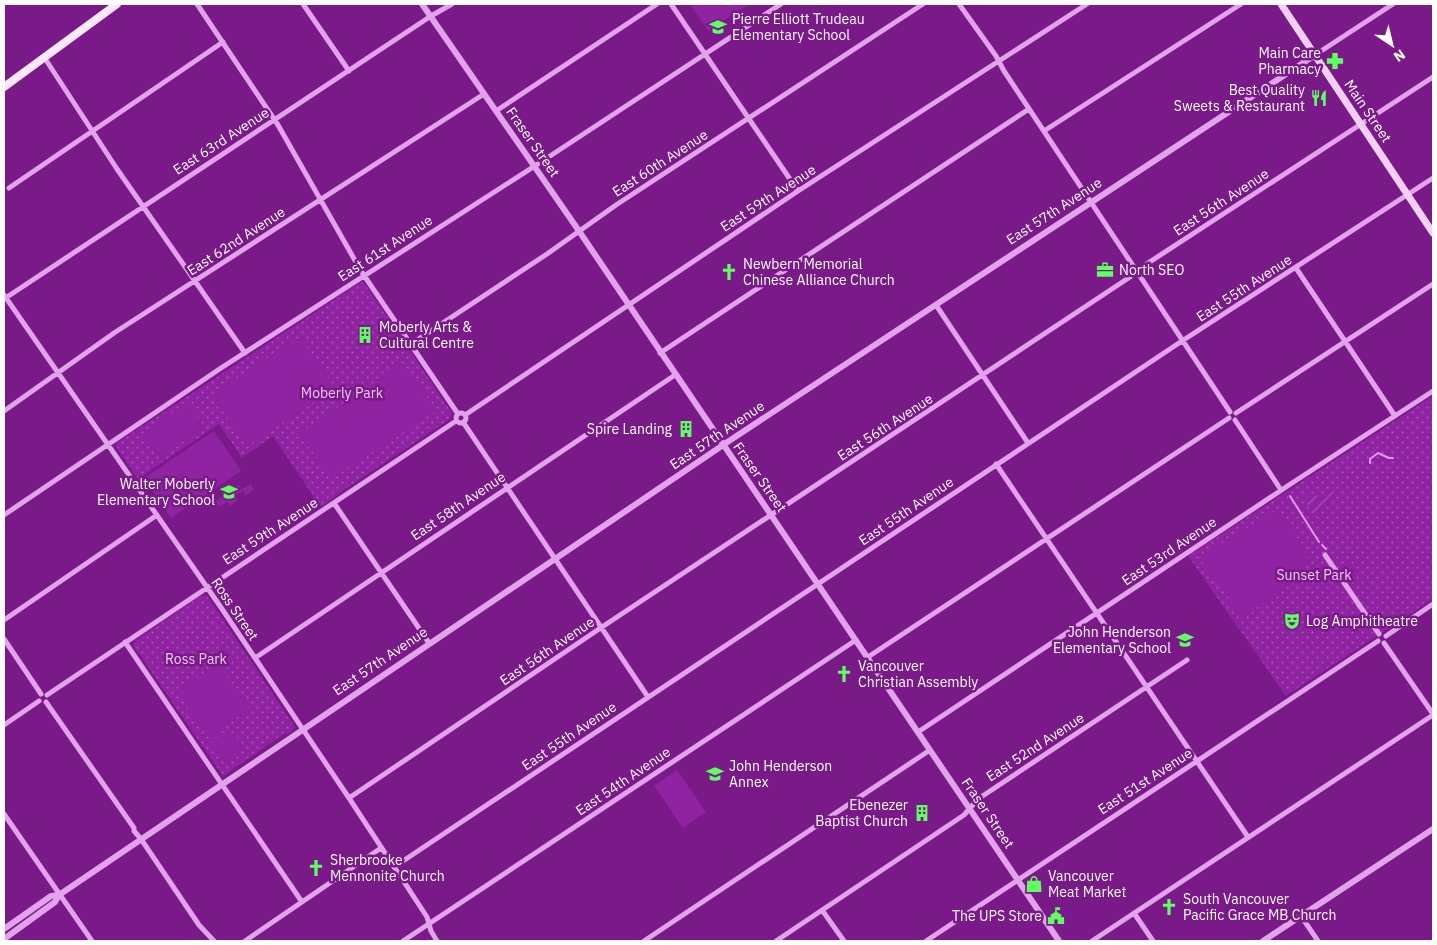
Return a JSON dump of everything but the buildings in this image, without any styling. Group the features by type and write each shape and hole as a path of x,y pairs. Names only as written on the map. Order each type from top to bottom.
{"main road":[{"path":"4,87 117,4"},
{"name":"Main Street","path":"1281,4 1433,233"}],"street":[{"path":"197,4 274,120 364,275 458,414"},
{"path":"303,4 349,71"},
{"name":"Fraser Street","path":"422,4 629,304 660,353 1060,941"},
{"name":"East 63rd Avenue","path":"4,297 452,4"},
{"path":"496,111 657,4"},
{"path":"671,4 798,191"},
{"name":"East 61st Avenue","path":"4,515 244,353 781,4"},
{"name":"East 60th Avenue","path":"411,344 748,118 923,4"},
{"path":"959,4 1281,490"},
{"name":"East 59th Avenue","path":"465,415 798,191 1087,4"},
{"path":"1044,131 1241,4"},
{"name":"East 57th Avenue","path":"4,939 55,902 60,895 555,558 723,445 1393,4"},
{"path":"9,188 223,42"},
{"path":"44,57 143,207 244,353"},
{"name":"East 56th Avenue","path":"349,798 602,627 1433,76"},
{"name":"East 62nd Avenue","path":"4,411 114,333 484,94"},
{"path":"660,353 1029,109"},
{"name":"East 55th Avenue","path":"394,867 996,464 1433,178"},
{"path":"1296,268 1395,416"},
{"path":"868,657 1433,284"},
{"name":"Ross Street","path":"4,297 255,658 427,916 431,931 438,941"},
{"path":"936,305 1028,443"},
{"name":"East 58th Avenue","path":"255,658 380,572 676,375"},
{"name":"East 53rd Avenue","path":"918,732 1433,391"},
{"path":"458,414 465,415 466,418 463,422"},
{"path":"458,414 456,421 459,423 463,422"},
{"name":"East 59th Avenue","path":"47,695 456,421"},
{"path":"463,422 648,697"},
{"path":"996,464 1248,837"},
{"path":"334,503 429,643"},
{"path":"4,620 157,516"},
{"path":"1092,941 1433,715 1384,643 1378,641 1379,634 1326,555"},
{"path":"1384,643 1386,636 1433,604"},
{"path":"1379,634 1386,636"},
{"path":"4,639 41,694"},
{"name":"East 54th Avenue","path":"404,941 856,640"},
{"name":"East 51st Avenue","path":"926,941 1378,641"},
{"path":"125,642 302,902"},
{"name":"East 52nd Avenue","path":"776,941 964,815 978,798 1187,660"},
{"path":"41,694 45,693 47,695 46,702"},
{"path":"4,725 39,701 41,694"},
{"path":"39,701 46,702"},
{"path":"46,702 134,828 137,837 141,839 199,925 214,941"},
{"path":"644,941 930,750"},
{"path":"4,814 92,941"},
{"path":"1263,941 1433,829"},
{"path":"245,941 381,848"},
{"name":"East 57th Avenue","path":"4,929 51,896 60,895"},
{"path":"822,910 844,941"},
{"path":"1134,913 1153,941"},
{"path":"1301,916 1318,941"}],"green space":[{"path":"690,4 749,4 708,31"},
{"name":"Moberly Park","path":"361,282 365,284 452,413 450,419 342,491 323,506 320,506 273,436 242,458 219,424 138,479 117,448 116,444 118,442"},
{"path":"299,338 302,339 335,388 247,446 213,396 214,393"},
{"path":"403,363 434,408 433,413 333,477 330,477 300,433"},
{"name":"Sunset Park","path":"1433,396 1433,599 1286,696 1188,556"},
{"path":"188,403 205,428 159,457 143,432"},
{"path":"214,431 241,471 171,518 144,478"},
{"path":"251,484 254,490 246,495 243,491 235,496 238,500 230,506 227,502 219,507 215,502 223,496 226,500 234,495 231,490 239,485 242,489"},
{"path":"1332,493 1334,497 1315,517 1303,498"},
{"path":"1278,509 1309,556 1296,581 1242,617 1199,557"},
{"name":"Ross Park","path":"202,595 207,596 295,727 290,733 284,734 223,776 133,645 135,641"},
{"path":"218,663 249,709 208,737 177,692"},
{"path":"229,731 237,737 243,750 223,762 211,744 220,734"},
{"path":"677,770 706,812 683,828 654,786"}],"waterway":[{"path":"1370,463 1370,459 1378,453 1393,458"},
{"path":"1290,496 1319,542"},
{"path":"1322,545 1326,549"}],"place":[{"name":"Pierre Elliott Trudeau Elementary School","path":"718,27"},
{"name":"Main Care Pharmacy","path":"1335,61"},
{"name":"Best Quality Sweets & Restaurant","path":"1319,98"},
{"name":"North SEO","path":"1105,270"},
{"name":"Newbern Memorial Chinese Alliance Church","path":"729,272"},
{"name":"Moberly Arts & Cultural Centre","path":"365,335"},
{"name":"Spire Landing","path":"686,429"},
{"name":"Walter Moberly Elementary School","path":"229,492"},
{"name":"Log Amphitheatre","path":"1292,621"},
{"name":"John Henderson Elementary School","path":"1185,640"},
{"name":"Vancouver Christian Assembly","path":"844,674"},
{"name":"John Henderson Annex","path":"715,774"},
{"name":"Ebenezer Baptist Church","path":"922,813"},
{"name":"Sherbrooke Mennonite Church","path":"316,868"},
{"name":"Vancouver Meat Market","path":"1034,884"},
{"name":"South Vancouver Pacific Grace MB Church","path":"1169,907"},
{"name":"The UPS Store","path":"1056,916"}]}
